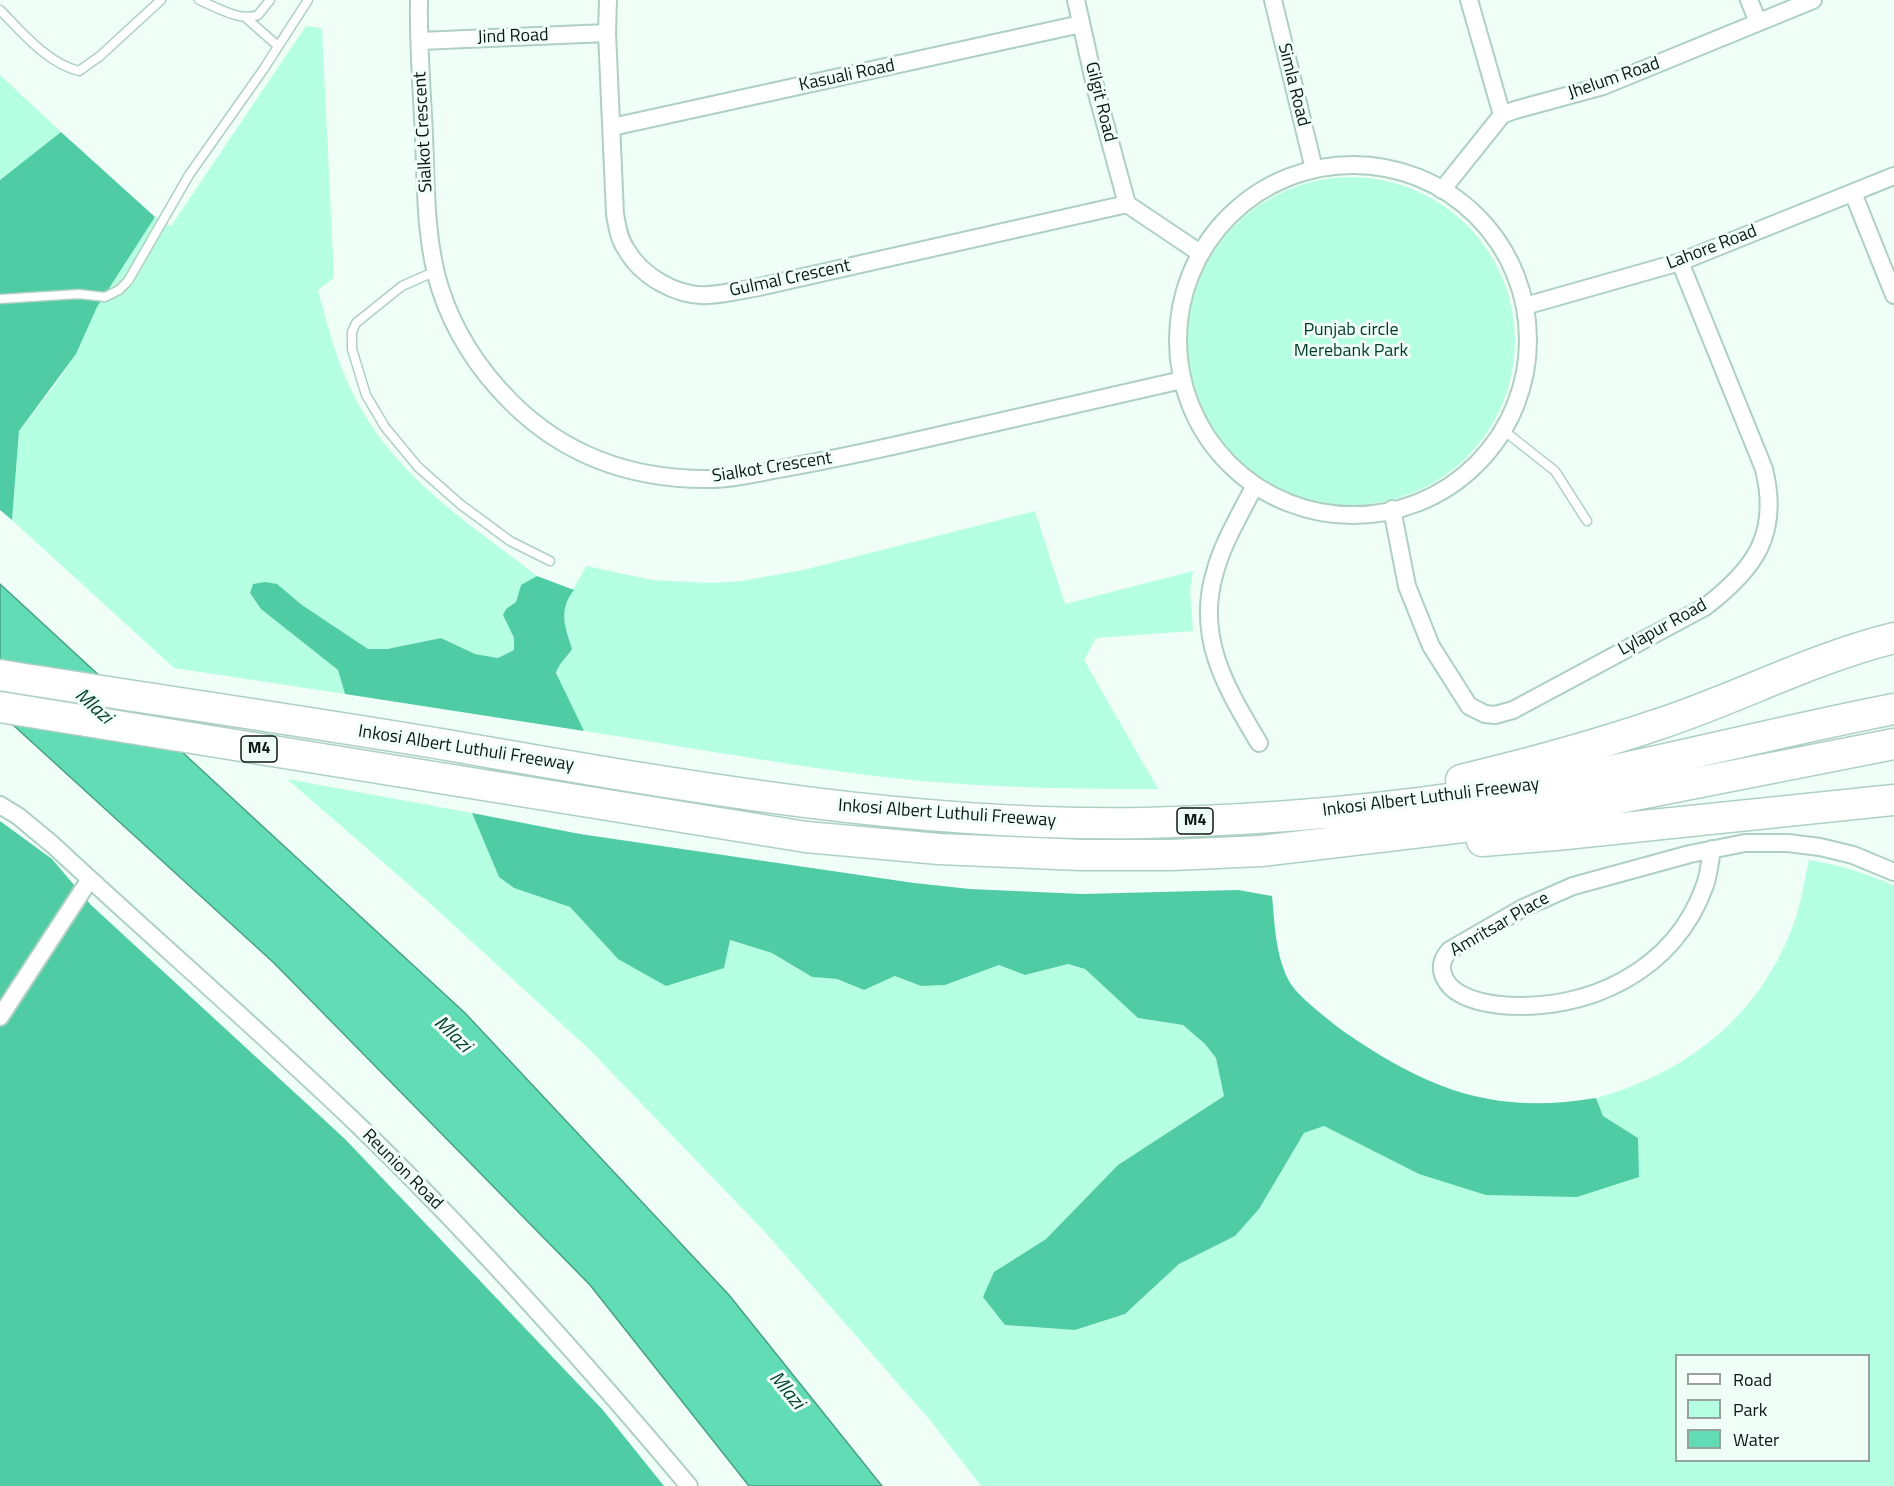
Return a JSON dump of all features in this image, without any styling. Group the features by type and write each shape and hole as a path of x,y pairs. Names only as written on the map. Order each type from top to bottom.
{"highway":[{"path":"1370,808 1438,785 1528,764 1660,724 1788,673 1894,638"},
{"name":"Inkosi Albert Luthuli Freeway","path":"0,675 790,801 944,817 1056,823 1217,820 1370,808 1508,790 1632,766 1894,709"},
{"name":"Inkosi Albert Luthuli Freeway","path":"0,707 806,837 928,848 1081,855 1172,855 1261,851 1463,827 1894,744"},
{"path":"1261,851 1416,846 1556,836 1894,800"}],"street":[{"name":"Sialkot Crescent","path":"419,0 426,197 432,250 440,287 465,345 486,375 534,423 582,454 618,467 654,474 711,479 729,478 824,462 1182,380"},
{"name":"Gulmal Crescent","path":"608,0 607,33 615,214 620,236 626,249 642,269 656,280 676,290 689,294 706,295 759,287 1127,204"},
{"name":"Gilgit Road","path":"1076,0 1096,90 1127,204"},
{"name":"Simla Road","path":"1273,0 1314,169"},
{"path":"1442,190 1502,116 1469,0"},
{"path":"1749,0 1758,22"},
{"name":"Jhelum Road","path":"1502,116 1515,110 1604,86 1813,0"},
{"name":"Kasuali Road","path":"612,128 1081,24"},
{"name":"Jind Road","path":"420,41 607,33"},
{"path":"1340,165 1375,167 1418,178 1442,190 1470,211 1498,243 1511,266 1525,306 1528,350 1525,374 1519,397 1503,430 1482,458 1446,488 1425,499 1379,513 1347,514 1314,510 1282,500 1255,485 1233,468 1211,442 1190,404 1182,380 1178,353 1178,326 1182,300 1190,274 1200,253 1231,213 1249,198 1291,176 1314,169 1340,165"},
{"name":"Lahore Road","path":"1525,306 1680,262 1894,176"},
{"path":"1853,193 1894,295"},
{"path":"1127,204 1200,253"},
{"name":"Lylapur Road","path":"1392,509 1407,586 1431,646 1464,699 1476,711 1485,714 1513,710 1705,607 1720,596 1747,569 1760,547 1768,518 1768,484 1764,469 1680,262"},
{"path":"1255,485 1215,570 1208,615 1216,660 1227,687 1259,743"},
{"name":"Reunion Road","path":"0,805 31,826 90,879 309,1079 403,1170 544,1318 689,1486"},
{"name":"Amritsar Place","path":"1712,849 1706,883 1676,936 1649,963 1628,978 1605,990 1556,1005 1525,1007 1498,1005 1463,995 1451,987 1444,977 1441,966 1450,950 1523,908 1573,886 1712,849 1764,842 1820,847 1852,855 1894,872"},
{"path":"0,1017 90,879"}],"lane":[{"path":"0,10 37,46 65,67 79,71 100,56 160,0"},
{"path":"199,0 244,17 278,46"},
{"path":"244,17 258,15 270,0"},
{"path":"0,298 79,294 105,297 119,290 138,266 189,174 308,0"},
{"path":"437,271 402,286 356,323 352,332 352,350 366,395 385,427 418,467 460,504 510,541 550,561"},
{"path":"1503,430 1555,471 1587,521"}],"green space":[{"path":"306,26 322,28 334,278 318,290 332,341 351,390 387,447 432,494 537,576 521,585 516,602 506,609 503,615 514,638 514,650 498,658 475,654 441,638 387,649 368,649 302,605 277,584 253,584 250,594 262,609 338,670 345,694 174,668 12,520 19,431 76,354 97,307 155,217 171,226"},
{"path":"0,75 61,132 0,180"},
{"name":"Punjab circle Merebank Park","path":"1351,177 1383,180 1414,190 1442,205 1467,225 1487,250 1502,278 1512,309 1515,341 1512,373 1502,404 1487,432 1467,457 1442,477 1414,492 1383,502 1351,505 1319,502 1288,492 1260,477 1235,457 1215,432 1200,404 1190,373 1187,341 1190,309 1200,278 1215,250 1235,225 1260,205 1288,190 1319,180"},
{"path":"1035,511 1065,604 1193,571 1190,592 1193,631 1096,638 1084,660 1158,789 1040,788 921,781 795,765 584,731 557,678 558,665 572,649 564,621 565,608 586,566 652,580 710,583 741,581 803,570"},
{"path":"287,779 472,813 499,877 514,888 570,907 618,959 729,940 772,953 812,977 837,979 864,990 895,976 921,986 945,985 999,965 1025,975 1068,964 1085,969 1138,1018 1183,1025 1205,1044 1216,1058 1224,1096 1118,1165 1046,1239 994,1272 1005,1325 1075,1330 1125,1314 1179,1264 1235,1236 1259,1209 1304,1133 1324,1126 1419,1174 1638,1138 1603,1116 1596,1098 1631,1087 1664,1072 1694,1054 1745,1008 1766,980 1783,948 1797,914 1809,860 1874,877 1894,886 1894,1486 981,1486 930,1420 764,1231 590,1050 423,897"}],"shaded area":[{"path":"61,132 155,217 97,307 76,354 19,431 12,520 0,510 0,180"},
{"path":"537,576 574,590 564,611 565,625 572,649 556,673 584,731 345,694 338,670 261,609 250,593 253,584 265,582 277,584 302,605 368,649 387,649 441,638 475,654 498,658 514,650 514,638 503,615 506,609 516,602 521,585"},
{"path":"472,813 580,834 914,883 970,889 1082,894 1238,890 1272,896 1278,950 1284,971 1293,987 1332,1023 1406,1070 1464,1093 1494,1100 1526,1103 1596,1098 1603,1116 1638,1138 1639,1177 1577,1197 1486,1195 1419,1174 1324,1126 1304,1133 1259,1209 1235,1236 1179,1264 1125,1314 1075,1330 1005,1325 983,1297 994,1272 1046,1239 1118,1165 1224,1096 1216,1058 1205,1044 1183,1025 1138,1018 1085,969 1068,964 1025,975 999,965 945,985 921,986 895,976 864,990 837,979 812,977 772,953 730,940 724,968 666,986 618,959 570,907 514,888 499,877"},
{"path":"0,821 52,859 91,905 345,1139 602,1409 664,1486 0,1486"}],"water":[{"name":"Mlazi","path":"0,584 465,1013 729,1295 882,1486 749,1486 590,1285 274,963 0,713"}]}
